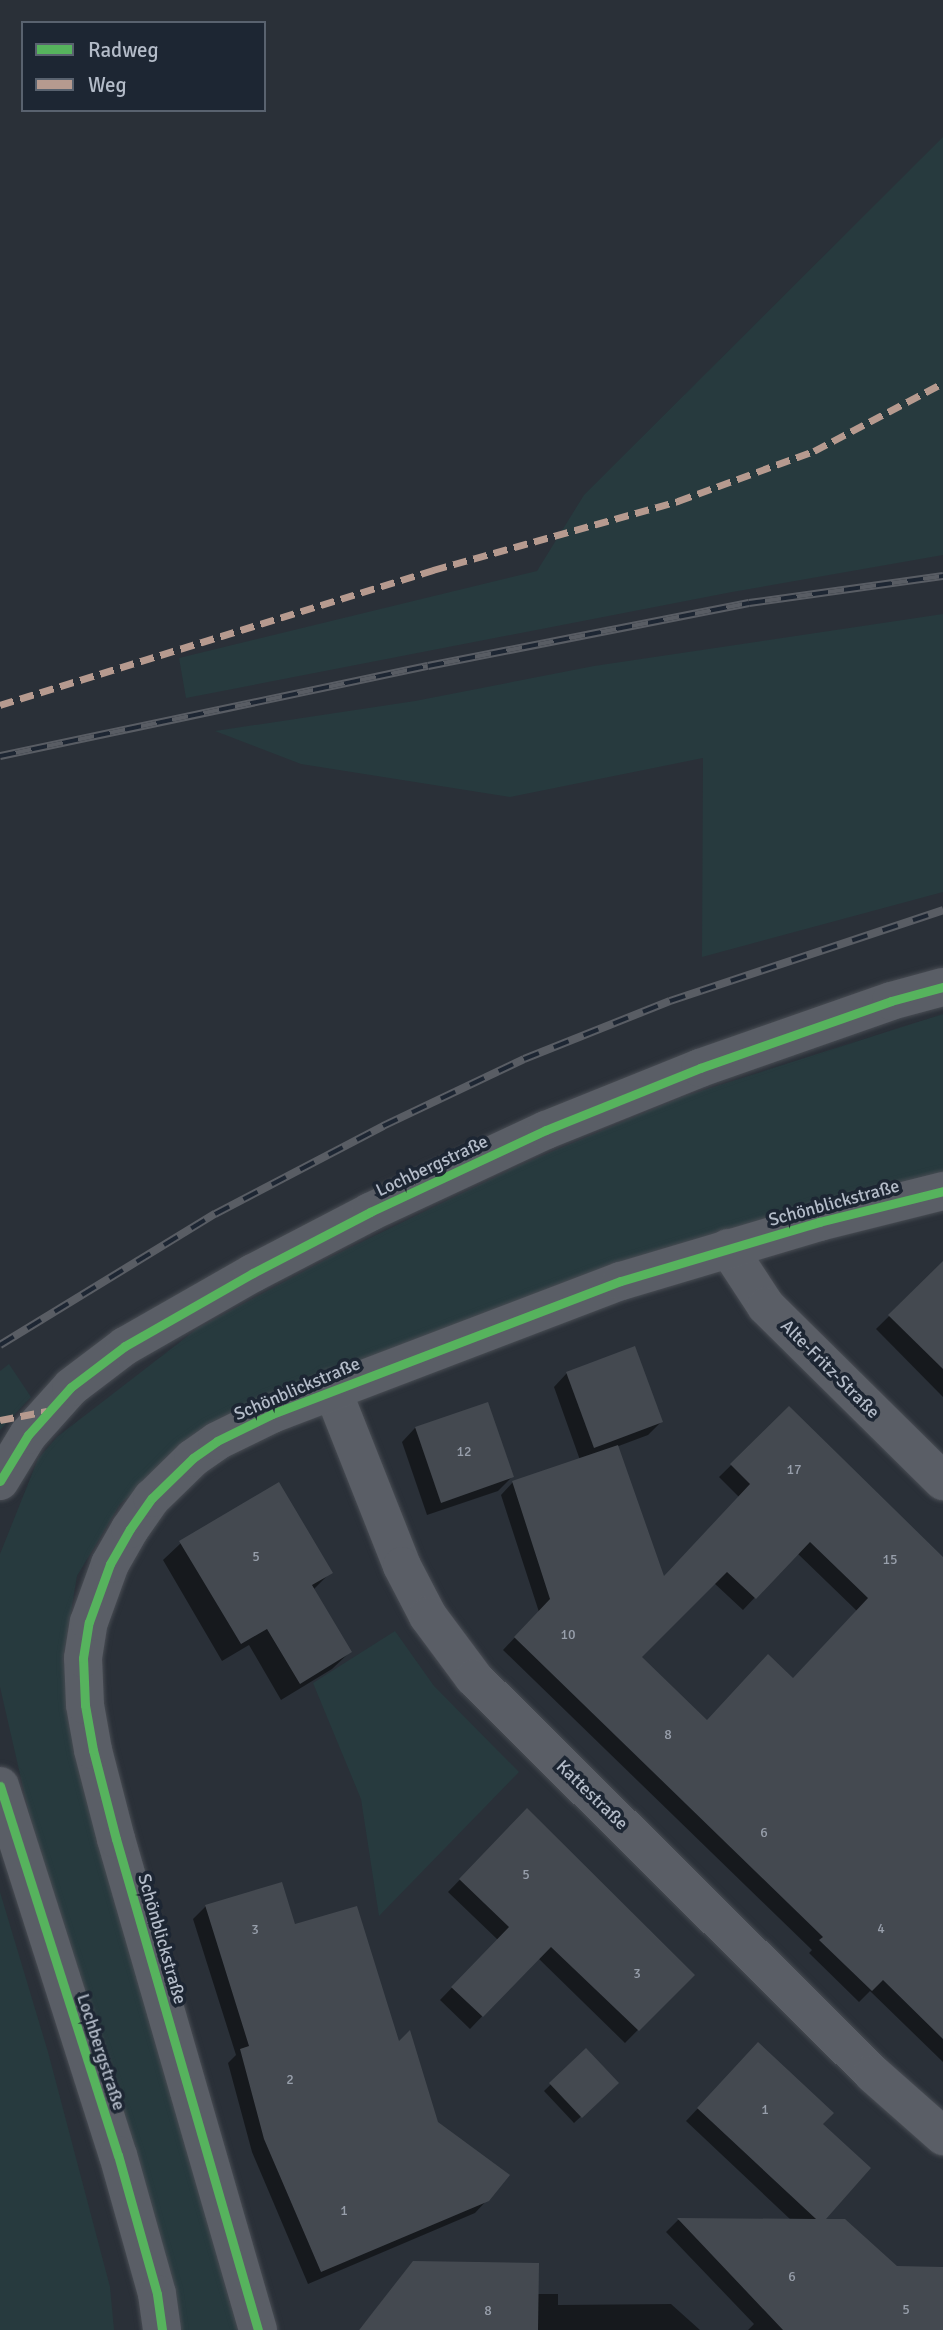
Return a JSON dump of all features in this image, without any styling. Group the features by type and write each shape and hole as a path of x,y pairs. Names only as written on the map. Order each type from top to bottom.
{"street":[{"name":"Lochbergstraße","path":"0,1481 28,1435 71,1387 125,1346 253,1273 370,1212 546,1130 700,1068 891,1001 943,987"},
{"name":"Schönblickstraße","path":"258,2330 93,1750 85,1705 83,1658 93,1608 110,1564 152,1498 193,1458 217,1441 272,1414 621,1281 728,1248 943,1191"},
{"name":"Alte-Fritz-Straße","path":"728,1248 766,1306 943,1481"},
{"name":"Kattestraße","path":"332,1390 402,1566 428,1616 474,1678 873,2074 943,2136"},
{"name":"Lochbergstraße","path":"0,1786 118,2155 158,2294 162,2330"}],"green space":[{"path":"943,137 943,555 732,592 186,698 179,658 537,571 584,495"},
{"path":"943,614 943,892 702,957 703,758 510,797 301,764 215,731 415,701 594,666"},
{"path":"943,1014 943,1177 208,1426 120,1504 77,1576 63,1658 79,1774 238,2330 179,2330 28,1809 0,1687 0,1554 38,1459 57,1437 198,1328 331,1257 518,1166 682,1097"},
{"path":"9,1364 31,1397 0,1430 0,1371"},
{"path":"395,1631 434,1686 519,1772 379,1916 361,1799 313,1683"},
{"path":"0,1892 48,2052 110,2287 114,2330 0,2330"}],"building":[{"path":"943,1261 943,1369 888,1315"},
{"path":"635,1346 663,1422 594,1448 566,1372"},
{"path":"488,1402 514,1477 441,1503 415,1427"},
{"path":"789,1406 943,1557 943,2039 883,1980 872,1991 819,1940 823,1937 514,1637 550,1599 512,1481 618,1445 664,1576 750,1484 730,1464","holes":["810,1542 868,1598 793,1678 768,1654 707,1720 642,1657 727,1572 756,1599"]},
{"path":"279,1482 333,1573 312,1585 352,1652 300,1684 267,1629 241,1644 179,1541"},
{"path":"527,1808 695,1975 639,2031 551,1947 483,2017 451,1987 509,1927 459,1879"},
{"path":"282,1882 295,1924 357,1906 399,2041 410,2030 438,2122 510,2175 489,2201 321,2272 264,2139 240,2049 249,2046 205,1905"},
{"path":"758,2042 834,2113 823,2124 871,2168 826,2219 845,2219 897,2266 943,2267 943,2330 783,2330 677,2218 816,2219 697,2108"},
{"path":"586,2048 619,2083 582,2118 549,2083"},
{"path":"413,2261 539,2263 538,2330 359,2330"}],"railway":[{"path":"0,756 428,666 749,603 943,576"},
{"path":"0,1345 215,1214 383,1126 524,1059 670,1001 943,910"}],"marked path":[{"path":"0,705 433,570 678,501 814,451 943,383"},
{"path":"0,1420 47,1411"}],"cycle path":[{"path":"0,1481 28,1435 71,1387 125,1346 253,1273 370,1212 546,1130 700,1068 891,1001 943,987"},
{"path":"258,2330 116,1839 93,1750 85,1705 83,1658 89,1622 110,1564 130,1529 152,1498 193,1458 217,1441 272,1414 621,1281 819,1222 943,1191"},
{"path":"0,1786 118,2155 157,2294 162,2330"}]}
